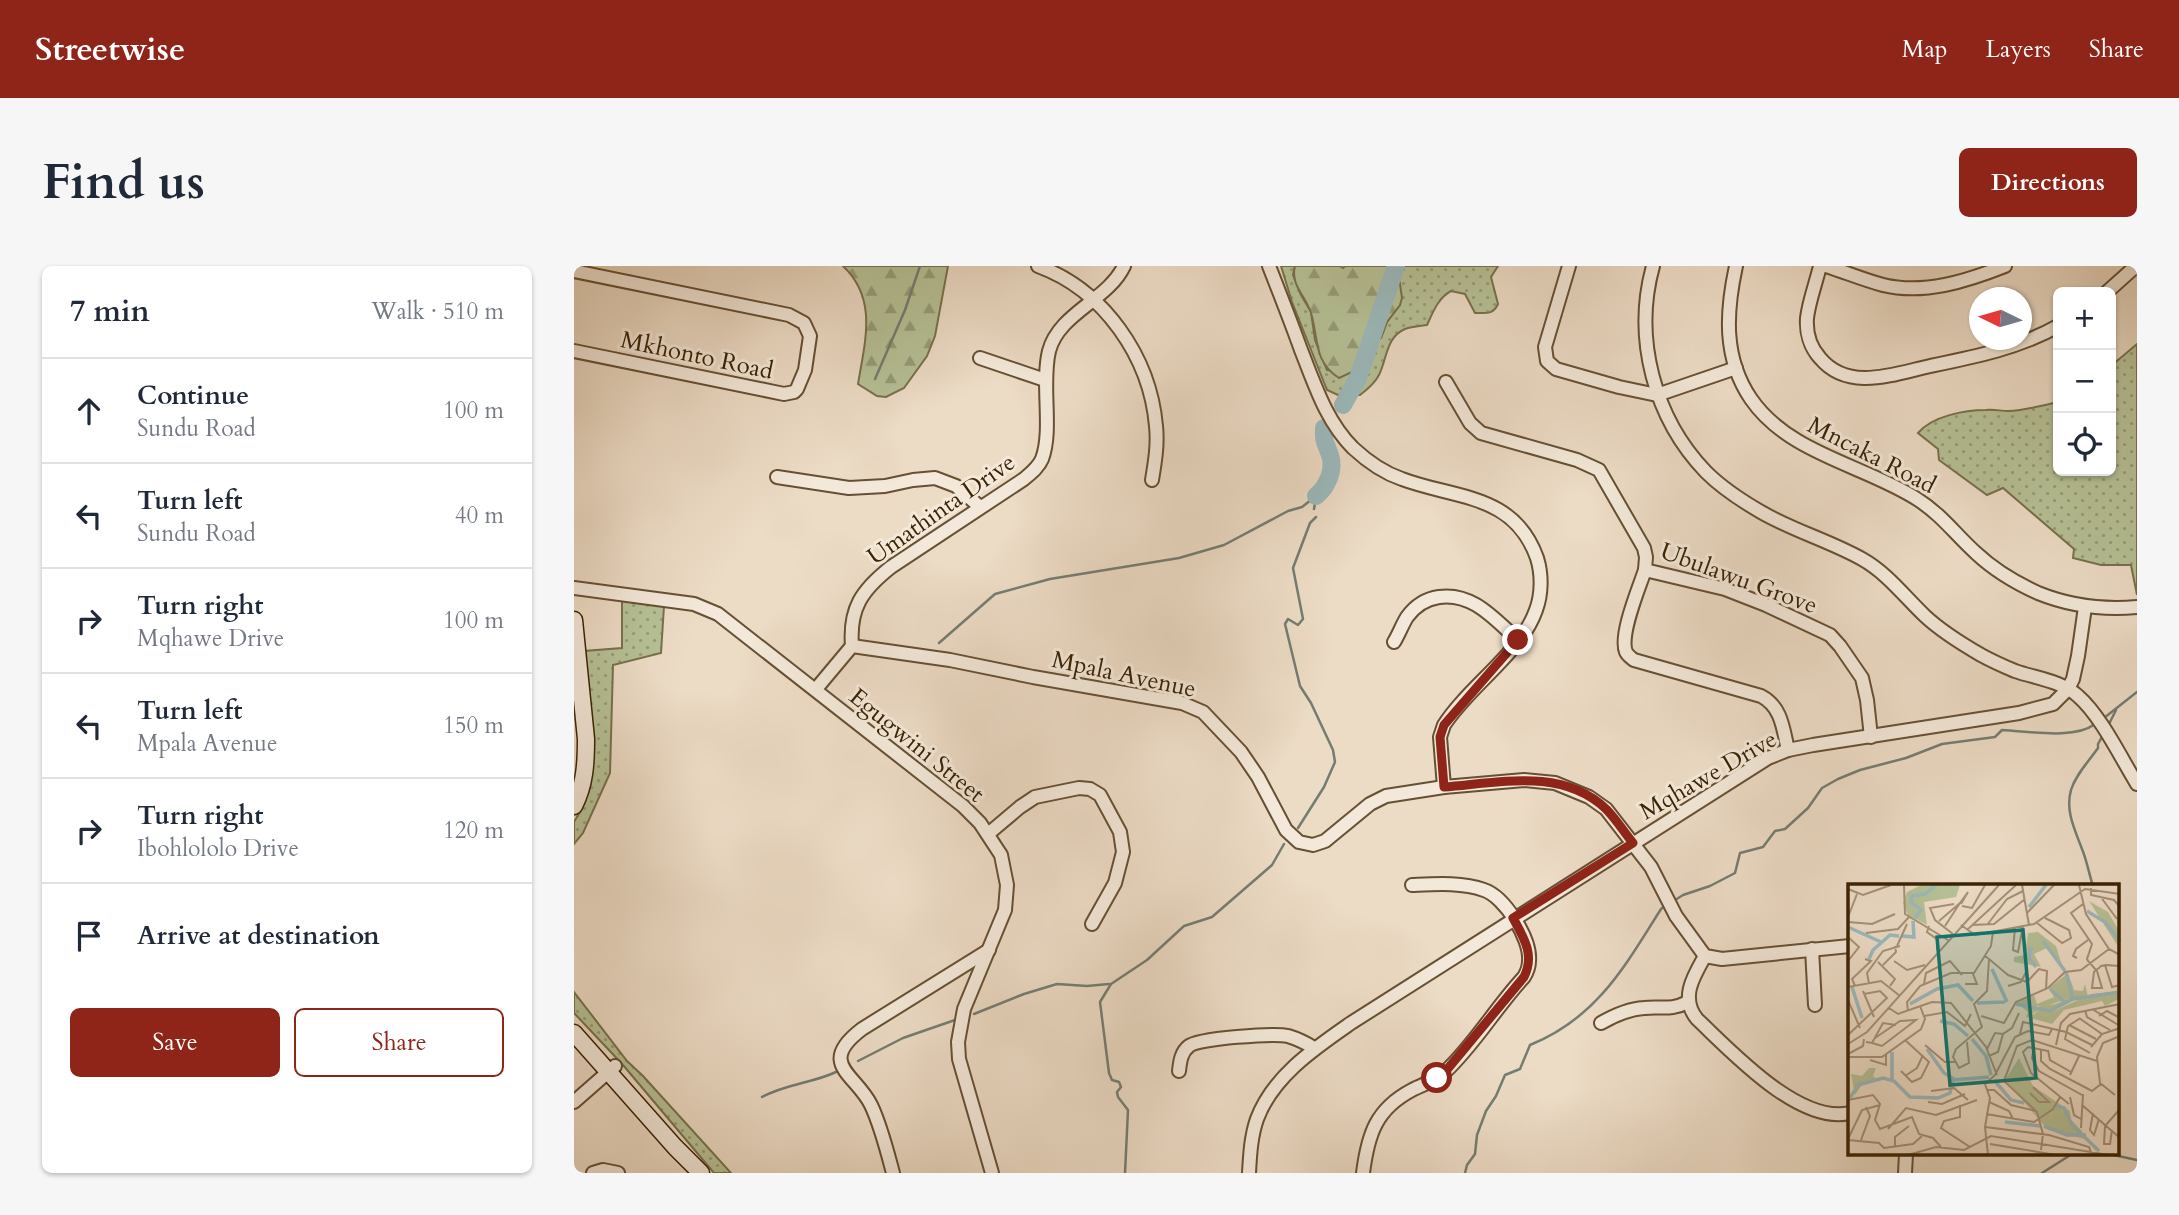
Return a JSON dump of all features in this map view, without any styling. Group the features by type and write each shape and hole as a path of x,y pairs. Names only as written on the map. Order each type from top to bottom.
{"main road":[{"path":"574,620 586,758 582,787 574,806"},
{"path":"574,1022 675,1147 698,1169"},
{"path":"574,1033 612,1069"}],"street":[{"path":"1038,266 1094,300 1137,356 1151,392 1157,430 1152,480"},
{"name":"Umathinta Drive","path":"852,646 854,611 873,582 891,567 1024,479 1039,464 1045,443 1045,380 1053,340 1066,324 1114,282 1124,266"},
{"path":"1269,266 1323,405 1342,435 1354,448 1374,464 1399,478 1486,502 1506,514 1524,531 1533,547 1539,565 1540,596 1531,621 1518,640 1444,725 1440,737 1444,787"},
{"path":"1569,266 1545,346 1547,361 1556,369 1657,395 1735,368"},
{"path":"1653,266 1647,293 1648,352 1657,395 1670,424 1688,451 1719,484 1773,519 1862,559 1894,584 1934,623 1979,653 2014,670 2068,689 2085,703 2137,784"},
{"name":"Mncaka Road","path":"1736,266 1728,323 1735,368 1757,407 1785,433 1806,446 1892,484 1919,500 1940,515 1997,571 2040,594 2085,607 2137,607"},
{"path":"1820,266 1808,310 1809,337 1822,361 1836,372 1852,377 1877,377 1980,355 2021,343 2053,328"},
{"path":"1826,266 1884,285 1909,289 1931,288 2005,266"},
{"path":"2113,287 2136,266"},
{"name":"Mkhonto Road","path":"574,271 796,317 807,327 810,343 800,385 794,392 784,394 574,351"},
{"path":"980,358 1045,380"},
{"name":"Ubulawu Grove","path":"1446,382 1470,423 1481,433 1577,460 1599,470 1644,548 1645,570 1725,589 1830,635 1862,678 1871,737"},
{"path":"777,477 849,488 885,486 935,478 956,486 980,507"},
{"path":"1645,570 1625,635 1625,651 1628,656 1634,660 1761,696 1776,707 1788,750"},
{"name":"Egugwini Street","path":"574,588 708,608 726,619 963,806 988,834 1004,865 1007,893 1005,910 964,1009 958,1052 992,1173"},
{"path":"1394,642 1415,608 1424,601 1447,596 1468,599 1518,640"},
{"path":"2068,689 2078,656 2085,607"},
{"path":"816,690 852,646"},
{"name":"Mpala Avenue","path":"852,646 950,660 1193,707 1212,720 1241,752 1258,777 1286,830 1304,844 1313,845 1325,841 1378,799 1396,793 1524,779 1555,783 1590,797 1606,809 1651,867 1676,916 1705,956"},
{"name":"Mqhawe Drive","path":"1249,1173 1253,1134 1260,1112 1279,1083 1314,1048 1513,918 1768,758 1788,750 2041,709 2053,705 2068,689"},
{"path":"988,834 1035,797 1079,788 1090,789 1100,795 1120,832 1123,852 1115,883 1092,924"},
{"path":"1363,1173 1370,1135 1377,1119 1391,1103 1445,1072 1528,969 1529,951 1525,939 1497,898 1483,890 1438,884 1412,885"},
{"path":"1848,946 1731,959 1705,956 1689,990 1688,1002 1691,1012 1763,1080 1792,1099 1818,1111 1848,1113"},
{"path":"1812,949 1815,1005"},
{"path":"893,1173 872,1105 848,1076 842,1065 842,1051 848,1041 862,1030 989,950"},
{"path":"1601,1023 1632,1009 1671,1009 1688,1002"},
{"path":"1179,1071 1181,1058 1187,1047 1208,1040 1281,1035 1302,1041 1314,1048"},
{"path":"574,1102 612,1069"},
{"path":"593,1173 603,1170 618,1173"}],"green space":[{"path":"843,266 948,266 935,336 927,356 904,388 886,397 877,396 858,384 866,336 865,306 854,279"},
{"path":"1281,266 1295,266 1293,275 1311,312 1315,340 1327,370 1352,372 1363,353 1381,338 1387,322 1400,305 1400,284 1394,266 1498,266 1491,277 1498,304 1491,312 1475,313 1465,294 1451,291 1439,301 1427,325 1405,329 1394,337 1379,375 1368,388 1360,395 1338,395 1327,390 1292,302"},
{"path":"1295,266 1394,266 1400,284 1400,305 1387,322 1381,338 1363,353 1352,372 1339,378 1321,357 1309,307 1295,279"},
{"path":"2137,344 2137,595 2131,565 2101,565 2073,558 2074,549 2003,488 1987,495 1939,460 1938,449 1918,433 1940,418 1968,411 2008,411 2053,403 2053,476 2116,476 2116,362"},
{"path":"622,600 664,606 661,653 613,665 610,773 583,833 574,844 574,822 590,788 593,763 584,651 622,648"},
{"path":"574,992 627,1061 731,1173 714,1173 623,1065 574,1013"}],"waterway":[{"path":"875,379 905,310 920,266"},
{"path":"1343,405 1358,378 1396,266"},
{"path":"1316,496 1324,488 1331,472 1324,428"},
{"path":"939,643 995,594 1050,579 1179,558 1224,545 1288,511 1302,507 1316,496"},
{"path":"1314,509 1316,498"},
{"path":"1298,828 1324,787 1335,762 1333,750 1300,686 1285,624 1288,619 1298,625 1303,619 1293,568 1310,523 1316,517"},
{"path":"2104,718 2137,692"},
{"path":"2108,726 2116,710"},
{"path":"1672,902 1735,873 1740,853 1763,847 1775,831 1785,829 1808,808 1822,788 1838,779 1942,744 1995,737 2002,730 2063,733 2086,729 2095,724"},
{"path":"2092,884 2072,820 2069,798 2076,779 2098,748 2103,735"},
{"path":"1125,1173 1128,1110 1118,1097 1117,1092 1121,1087 1119,1082 1112,1080 1109,1073 1100,1002 1111,984 1147,960 1184,926 1212,917 1272,865 1284,844"},
{"path":"1465,1173 1475,1154 1477,1135 1486,1111 1505,1075 1520,1069 1530,1045 1553,1034 1591,1005 1621,970 1666,905"},
{"path":"974,1014 1057,984 1109,984"},
{"path":"858,1061 903,1038 955,1020"},
{"path":"762,1097 836,1072"},
{"path":"2042,1173 2069,1156"},
{"path":"2118,1156 2137,1160"}],"route":[{"path":"1437,1078 1487,1023 1528,969 1529,951 1513,918 1633,843 1606,809 1590,797 1555,783 1524,779 1444,787 1440,737 1444,725 1518,640"}]}
